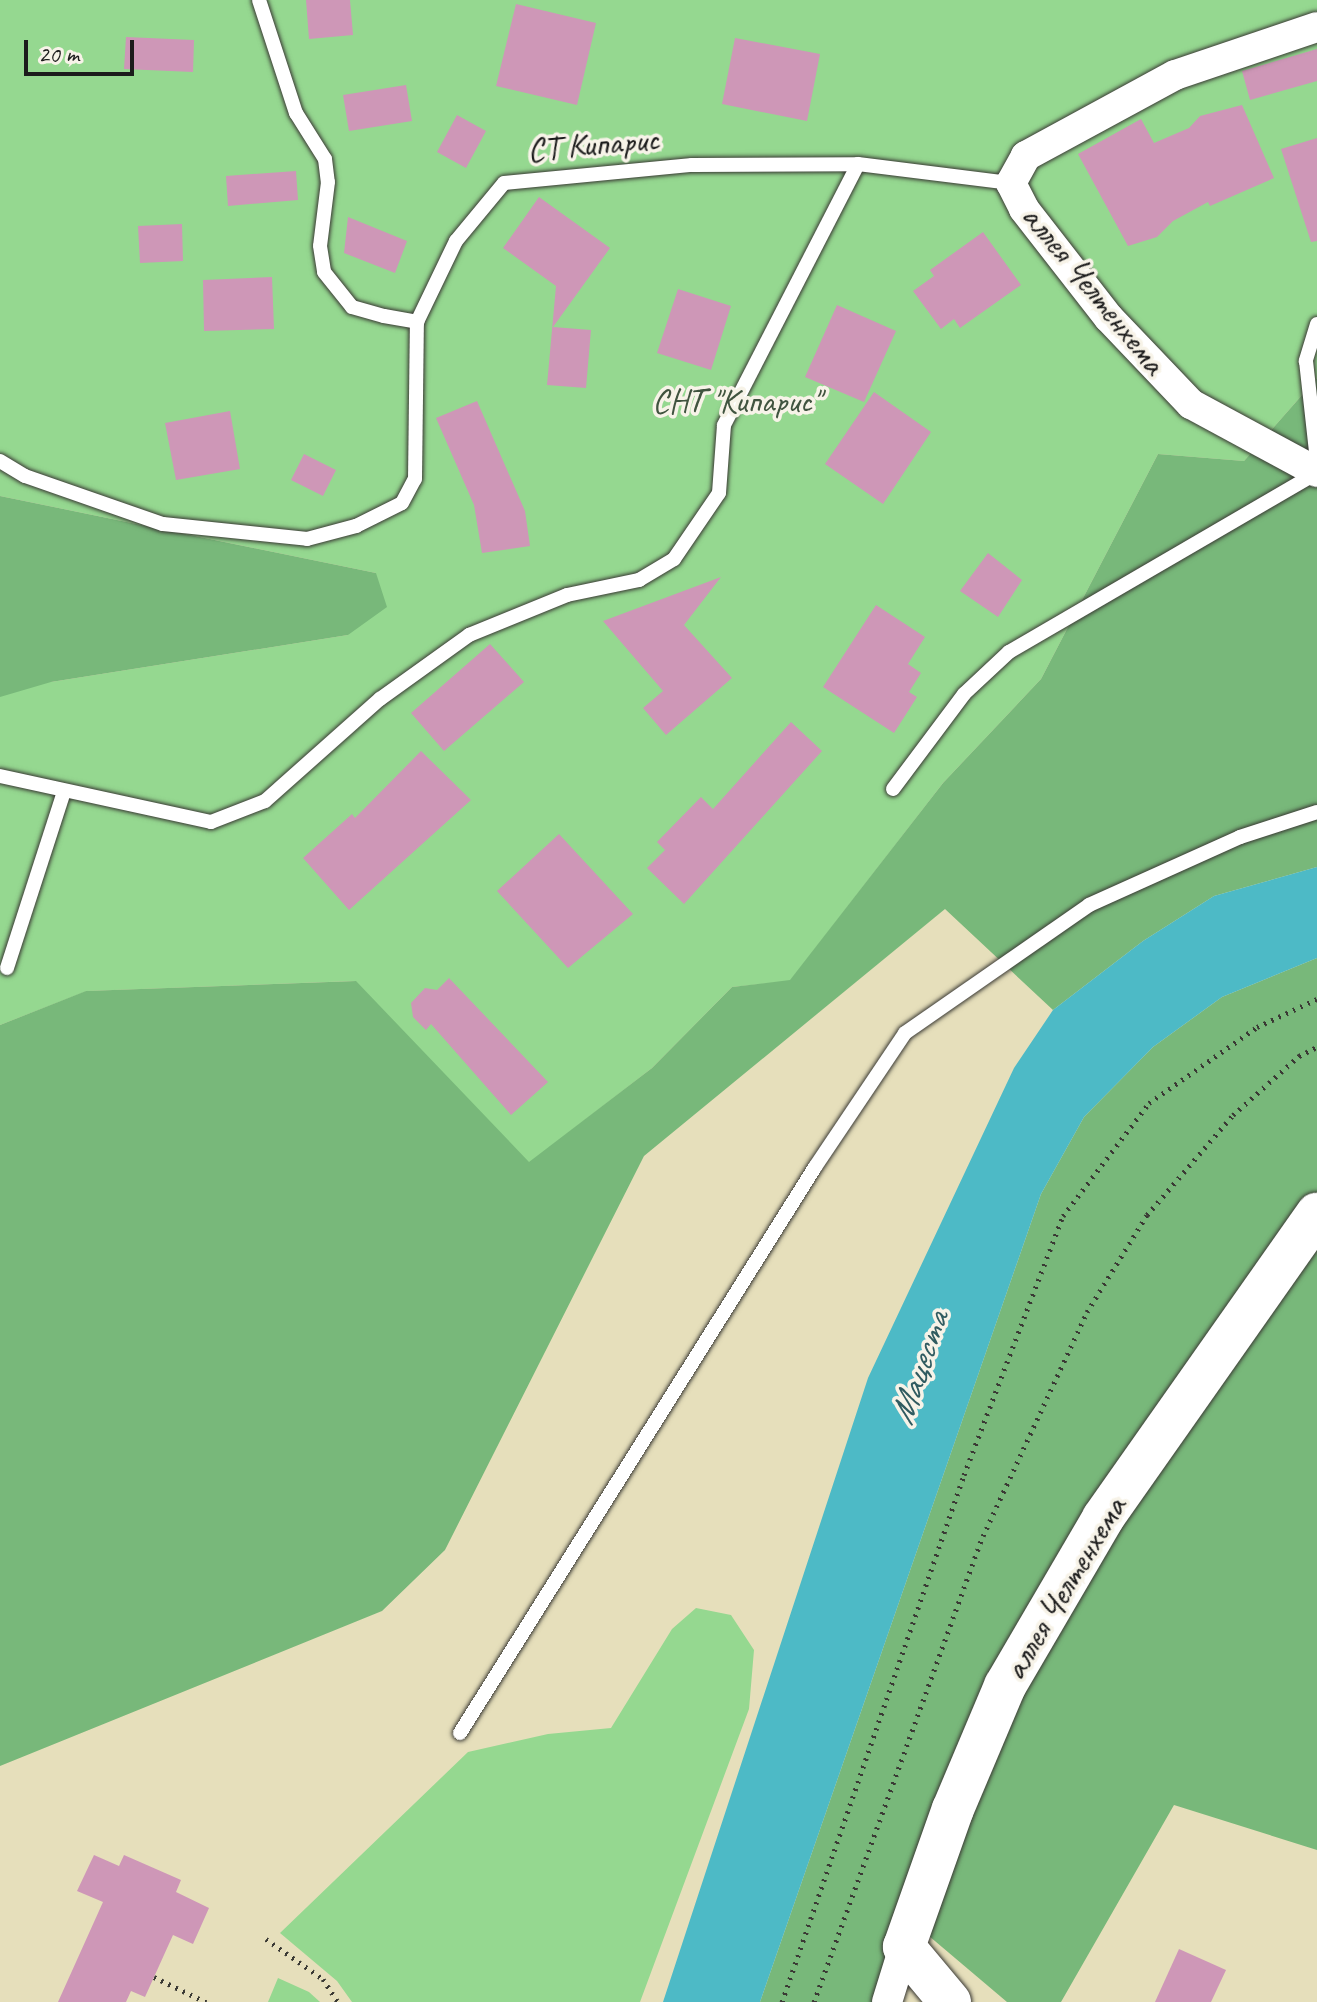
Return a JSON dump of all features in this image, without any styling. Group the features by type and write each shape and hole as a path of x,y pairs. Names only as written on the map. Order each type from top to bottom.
{"main road":[{"name":"аллея Челтенхема","path":"904,1947 953,1809 1005,1686 1103,1518 1317,1214"},
{"path":"904,1947 950,2002"}],"street":[{"name":"аллея Челтенхема","path":"1317,27 1175,75 1026,156 1011,183 1024,209 1109,318 1191,404 1317,473"},
{"name":"аллея Челтенхема","path":"887,2002 904,1947"}],"lane":[{"path":"0,461 25,476 163,524 307,539 356,526 402,503 415,479 417,322 352,307 324,272 320,246 328,182 325,159 296,113 259,0"},
{"path":"0,776 211,822 265,801 380,699 469,635 567,595 639,580 674,559 719,493 724,425 858,164"},
{"name":"СТ Кипарис","path":"417,322 456,241 504,183 692,165 858,164 1011,183"},
{"path":"1317,324 1306,361 1317,460"},
{"path":"893,789 964,694 1009,652 1317,473"},
{"path":"7,968 64,791"},
{"path":"460,1733 815,1167 905,1033 1089,905 1240,837 1317,812"}],"path":[{"path":"782,2002 964,1475 1063,1216 1149,1103 1257,1027 1317,999"},
{"path":"814,2002 983,1536 1087,1312 1147,1215 1223,1126 1299,1056 1317,1047"},
{"path":"266,1939 323,1979 338,2002"},
{"path":"154,1977 206,2002"}],"green space":[{"name":"СНТ \"Кипарис\"","path":"0,0 1317,0 1317,378 1244,461 1158,454 1041,679 943,783 790,981 732,987 652,1068 529,1163 355,981 87,991 0,1025 0,653 51,682 348,635 376,573 0,496"},
{"path":"1317,378 1317,867 1214,896 1143,941 1053,1010 945,909 644,1156 445,1550 382,1611 0,1766 0,1025 86,991 356,981 529,1162 652,1068 732,987 790,980 943,783 1041,679 1158,454 1244,461"},
{"path":"0,496 376,573 387,607 348,635 51,682 0,697"},
{"path":"1317,958 1317,1850 1174,1805 1061,2002 1007,2002 916,1925 887,2002 760,2002 1041,1194 1084,1117 1153,1047 1222,997"},
{"path":"696,1608 731,1615 754,1650 749,1709 640,2002 352,2002 337,1981 280,1933 468,1752 548,1734 611,1728 672,1629"},
{"path":"278,1978 309,1992 320,2002 268,2002"}],"water":[{"name":"Мацеста","path":"1317,867 1317,958 1222,997 1153,1047 1084,1117 1041,1194 760,2002 663,2002 868,1378 1014,1068 1053,1010 1143,941 1214,896"}],"building":[{"path":"306,0 350,0 353,35 309,39"},
{"path":"516,4 596,23 577,105 496,86"},
{"path":"126,37 194,40 193,72 124,69"},
{"path":"735,38 820,54 807,121 722,104"},
{"path":"1317,49 1317,81 1250,100 1242,71"},
{"path":"406,85 412,121 349,131 343,95"},
{"path":"1242,105 1274,178 1210,206 1208,202 1173,221 1157,237 1128,246 1078,154 1141,119 1154,143 1189,128 1200,116"},
{"path":"457,115 486,131 466,168 437,152"},
{"path":"1317,138 1317,241 1311,242 1281,149"},
{"path":"296,171 298,200 228,206 226,176"},
{"path":"539,197 610,248 553,327 591,330 586,388 547,385 556,286 503,248"},
{"path":"348,217 407,241 395,273 344,253"},
{"path":"182,224 183,261 140,263 138,226"},
{"path":"983,232 1021,285 960,328 954,319 941,329 913,291 934,276 930,270"},
{"path":"272,277 274,329 204,331 203,280"},
{"path":"678,289 731,306 711,370 657,353"},
{"path":"837,305 896,331 864,402 805,377"},
{"path":"874,392 931,432 883,504 825,464"},
{"path":"477,401 525,511 530,546 482,553 474,505 436,418"},
{"path":"230,411 240,469 176,480 165,423"},
{"path":"304,454 336,470 323,496 291,480"},
{"path":"988,553 1022,580 998,617 960,591"},
{"path":"721,577 684,625 732,678 666,735 643,708 663,691 603,621"},
{"path":"876,605 925,637 908,664 921,673 909,692 917,697 894,733 823,687"},
{"path":"490,644 524,682 444,751 411,713"},
{"path":"791,722 822,751 684,904 647,868 665,850 657,842 701,797 713,809"},
{"path":"421,751 471,800 349,910 303,858 352,814 355,818"},
{"path":"559,834 633,914 568,968 497,891"},
{"path":"449,978 548,1082 511,1115 431,1024 426,1030 413,1017 411,1003 425,988 437,990"},
{"path":"94,1855 119,1866 124,1855 181,1880 176,1892 209,1908 193,1944 173,1935 145,1997 131,1991 126,2002 58,2002 103,1902 77,1891"},
{"path":"1179,1949 1226,1970 1211,2002 1155,2002"}]}
